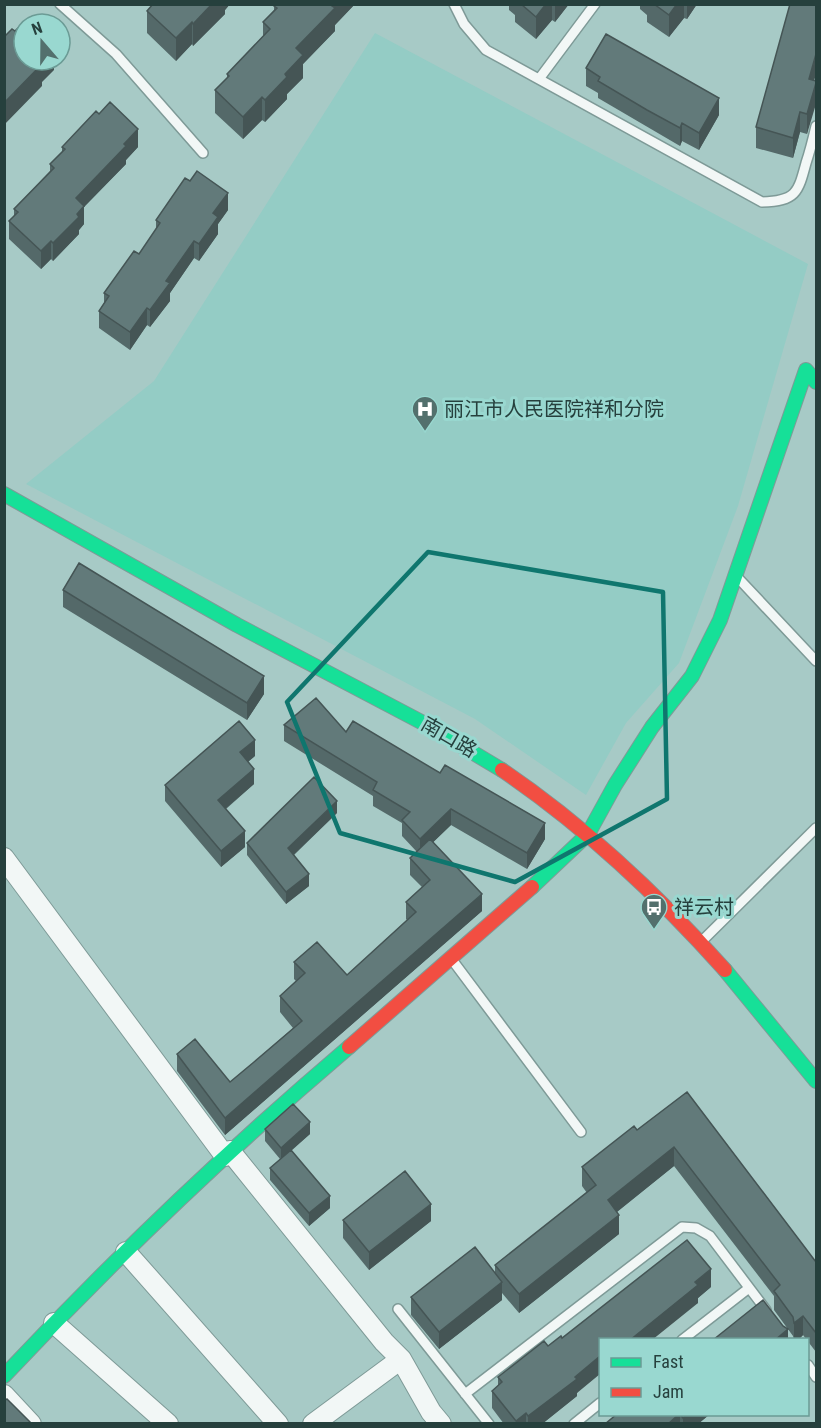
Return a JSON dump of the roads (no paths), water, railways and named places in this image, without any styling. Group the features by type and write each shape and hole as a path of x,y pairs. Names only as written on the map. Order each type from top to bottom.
{"street":[{"path":"4,1376 54,1323 228,1154 296,1092 452,959 567,856 588,834 615,785 652,727 692,676 720,620 806,370 816,382"},
{"name":"南口路","path":"4,494 269,641 419,719 522,783 619,860 747,995 816,1081"},
{"path":"4,858 228,1154 384,1342 401,1359 431,1412 441,1424"},
{"path":"126,1252 278,1424"},
{"path":"54,1323 168,1424"},
{"path":"320,1422 401,1359"},
{"path":"4,1395 31,1424"}],"lane":[{"path":"60,4 116,54 203,153"},
{"path":"454,4 464,24 486,50 762,202 786,199 800,188 816,126"},
{"path":"539,79 595,4"},
{"path":"736,575 816,661"},
{"path":"700,943 816,828"},
{"path":"452,959 581,1132"},
{"path":"465,1394 682,1227 696,1228 710,1236 775,1322"},
{"path":"685,1338 749,1288"},
{"path":"398,1309 489,1424"},
{"path":"574,1424 599,1404"}],"place":[{"name":"丽江市人民医院祥和分院","path":"425,432"},
{"name":"祥云村","path":"654,930"}]}
